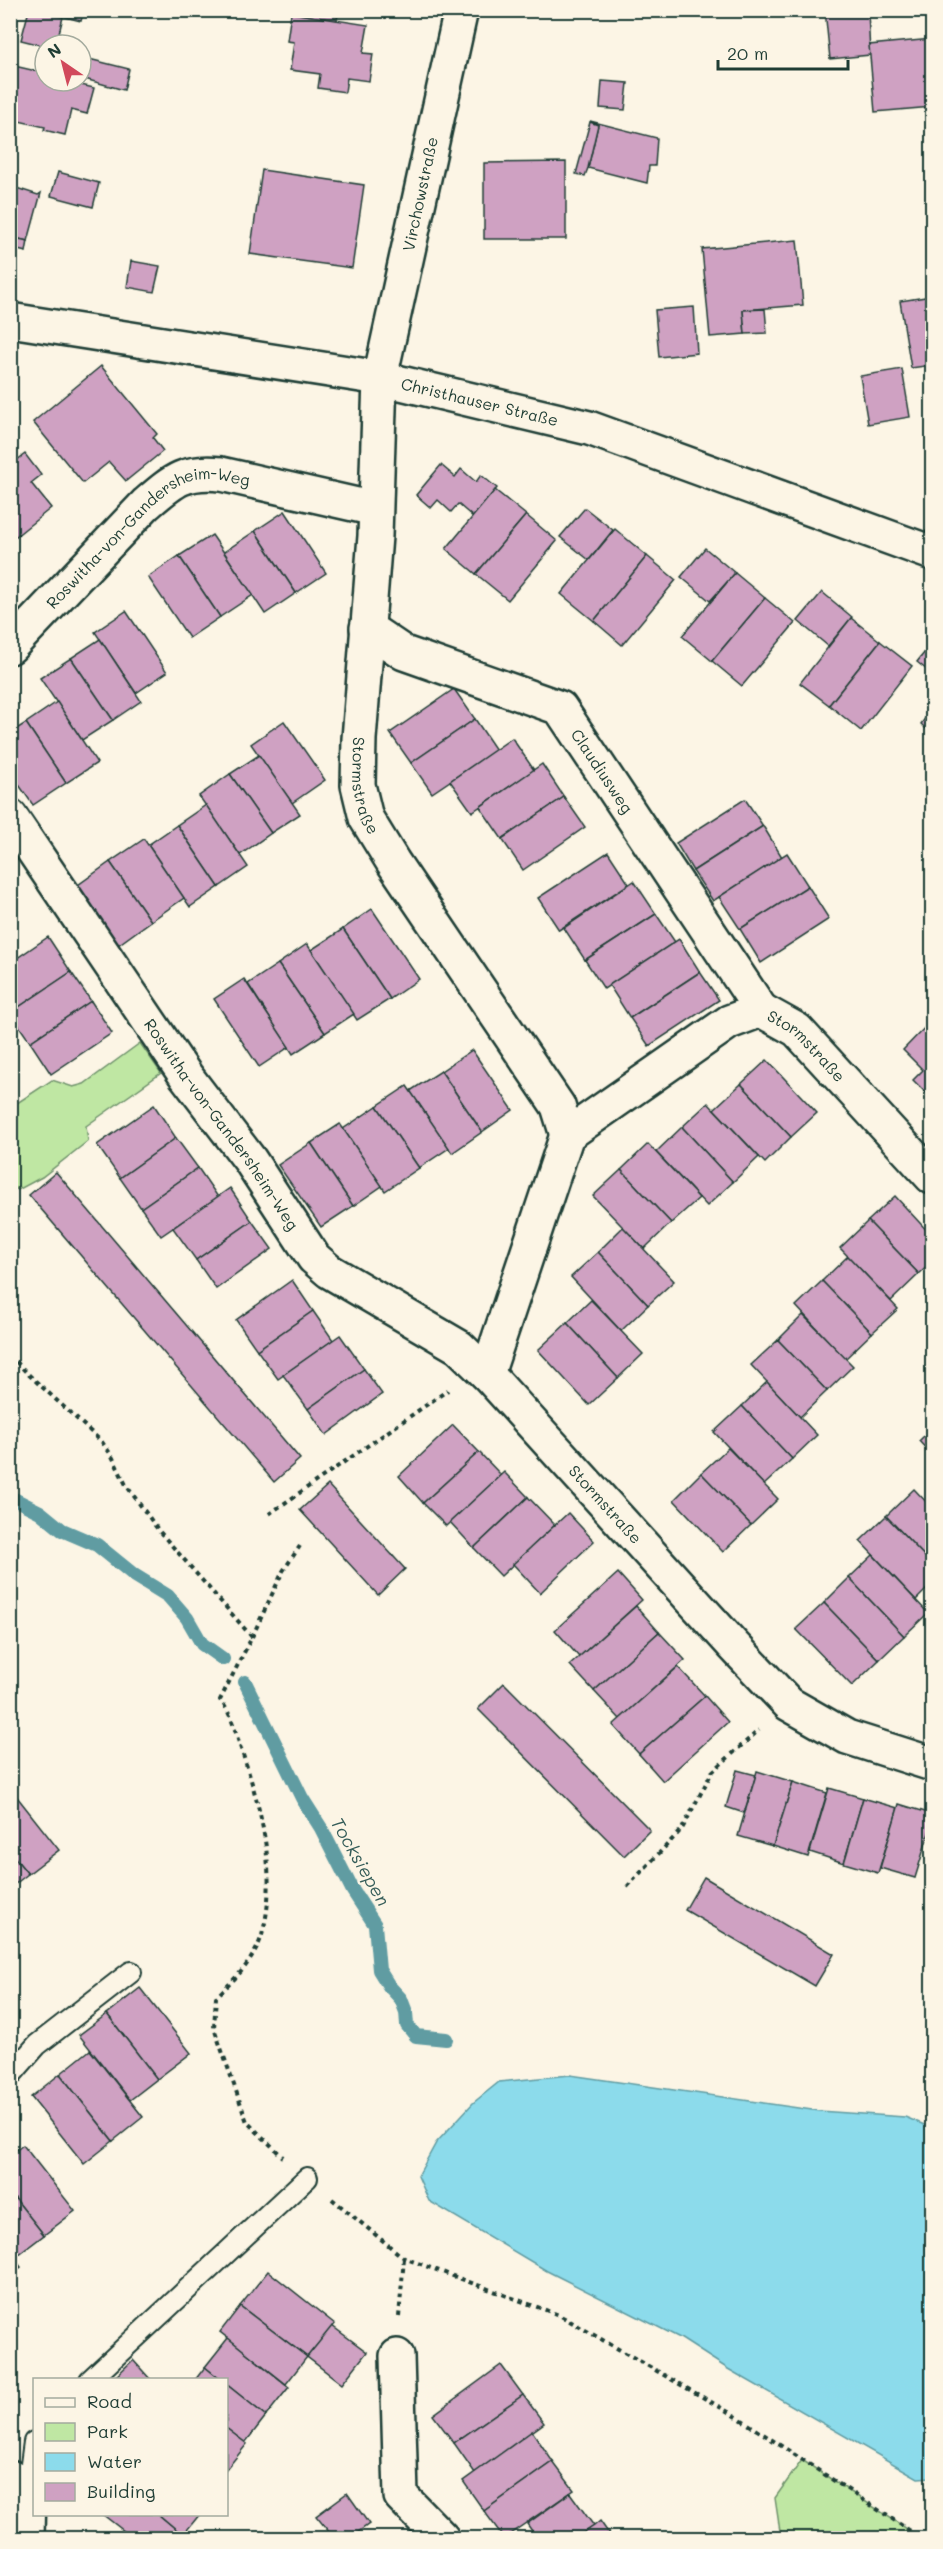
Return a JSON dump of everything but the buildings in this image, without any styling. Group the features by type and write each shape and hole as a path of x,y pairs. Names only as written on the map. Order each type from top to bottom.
{"street":[{"name":"Virchowstraße","path":"380,378 461,10"},
{"name":"Christhauser Straße","path":"10,320 380,378 589,428 933,553"},
{"name":"Stormstraße","path":"380,378 373,565 358,770 362,807 393,862 558,1106 567,1135 729,1022 761,1010 797,1030 933,1177"},
{"name":"Roswitha-von-Gandersheim-Weg","path":"10,647 146,504 170,482 200,472 221,474 375,509"},
{"name":"Claudiusweg","path":"367,628 404,652 560,708 761,1010"},
{"name":"Roswitha-von-Gandersheim-Weg","path":"10,816 186,1076 250,1160 314,1258 329,1271 459,1347 487,1374"},
{"path":"487,1374 567,1135"},
{"name":"Stormstraße","path":"487,1374 789,1704 847,1737 933,1764"},
{"path":"397,2356 401,2496 442,2538"},
{"path":"19,2481 27,2538"}],"lane":[{"path":"10,2076 37,2045 131,1972"},
{"path":"91,2378 307,2178"},
{"path":"19,2481 33,2445"}],"path":[{"path":"10,1354 28,1374 102,1442 112,1456 126,1485 159,1531 252,1637"},
{"path":"269,1514 412,1415"},
{"path":"300,1546 283,1571 220,1700 235,1729 252,1782 265,1850 268,1889 262,1934 258,1945 244,1969 216,1997 214,2028 248,2122 274,2150 404,2258 559,2315 739,2418 921,2538"},
{"path":"627,1887 682,1829 712,1772 740,1746"},
{"path":"397,2356 404,2258"}],"green space":[{"path":"140,1043 161,1073 86,1126 88,1141 42,1177 18,1190 11,1186 11,1107 52,1080 73,1087 84,1084"},
{"path":"802,2460 921,2538 781,2538 775,2498"}],"water":[{"path":"570,2075 819,2111 905,2117 932,2128 932,2477 918,2478 728,2369 680,2338 547,2271 429,2201 418,2176 436,2143 473,2103 499,2082"}],"waterway":[{"name":"Tocksiepen","path":"10,1497 40,1512 62,1530 97,1545 134,1575 168,1596 187,1618 202,1644 223,1659"},
{"name":"Tocksiepen","path":"245,1682 302,1798 321,1828 353,1891 375,1925 379,1970 401,1999 406,2012 407,2025 416,2036 446,2039"}]}
